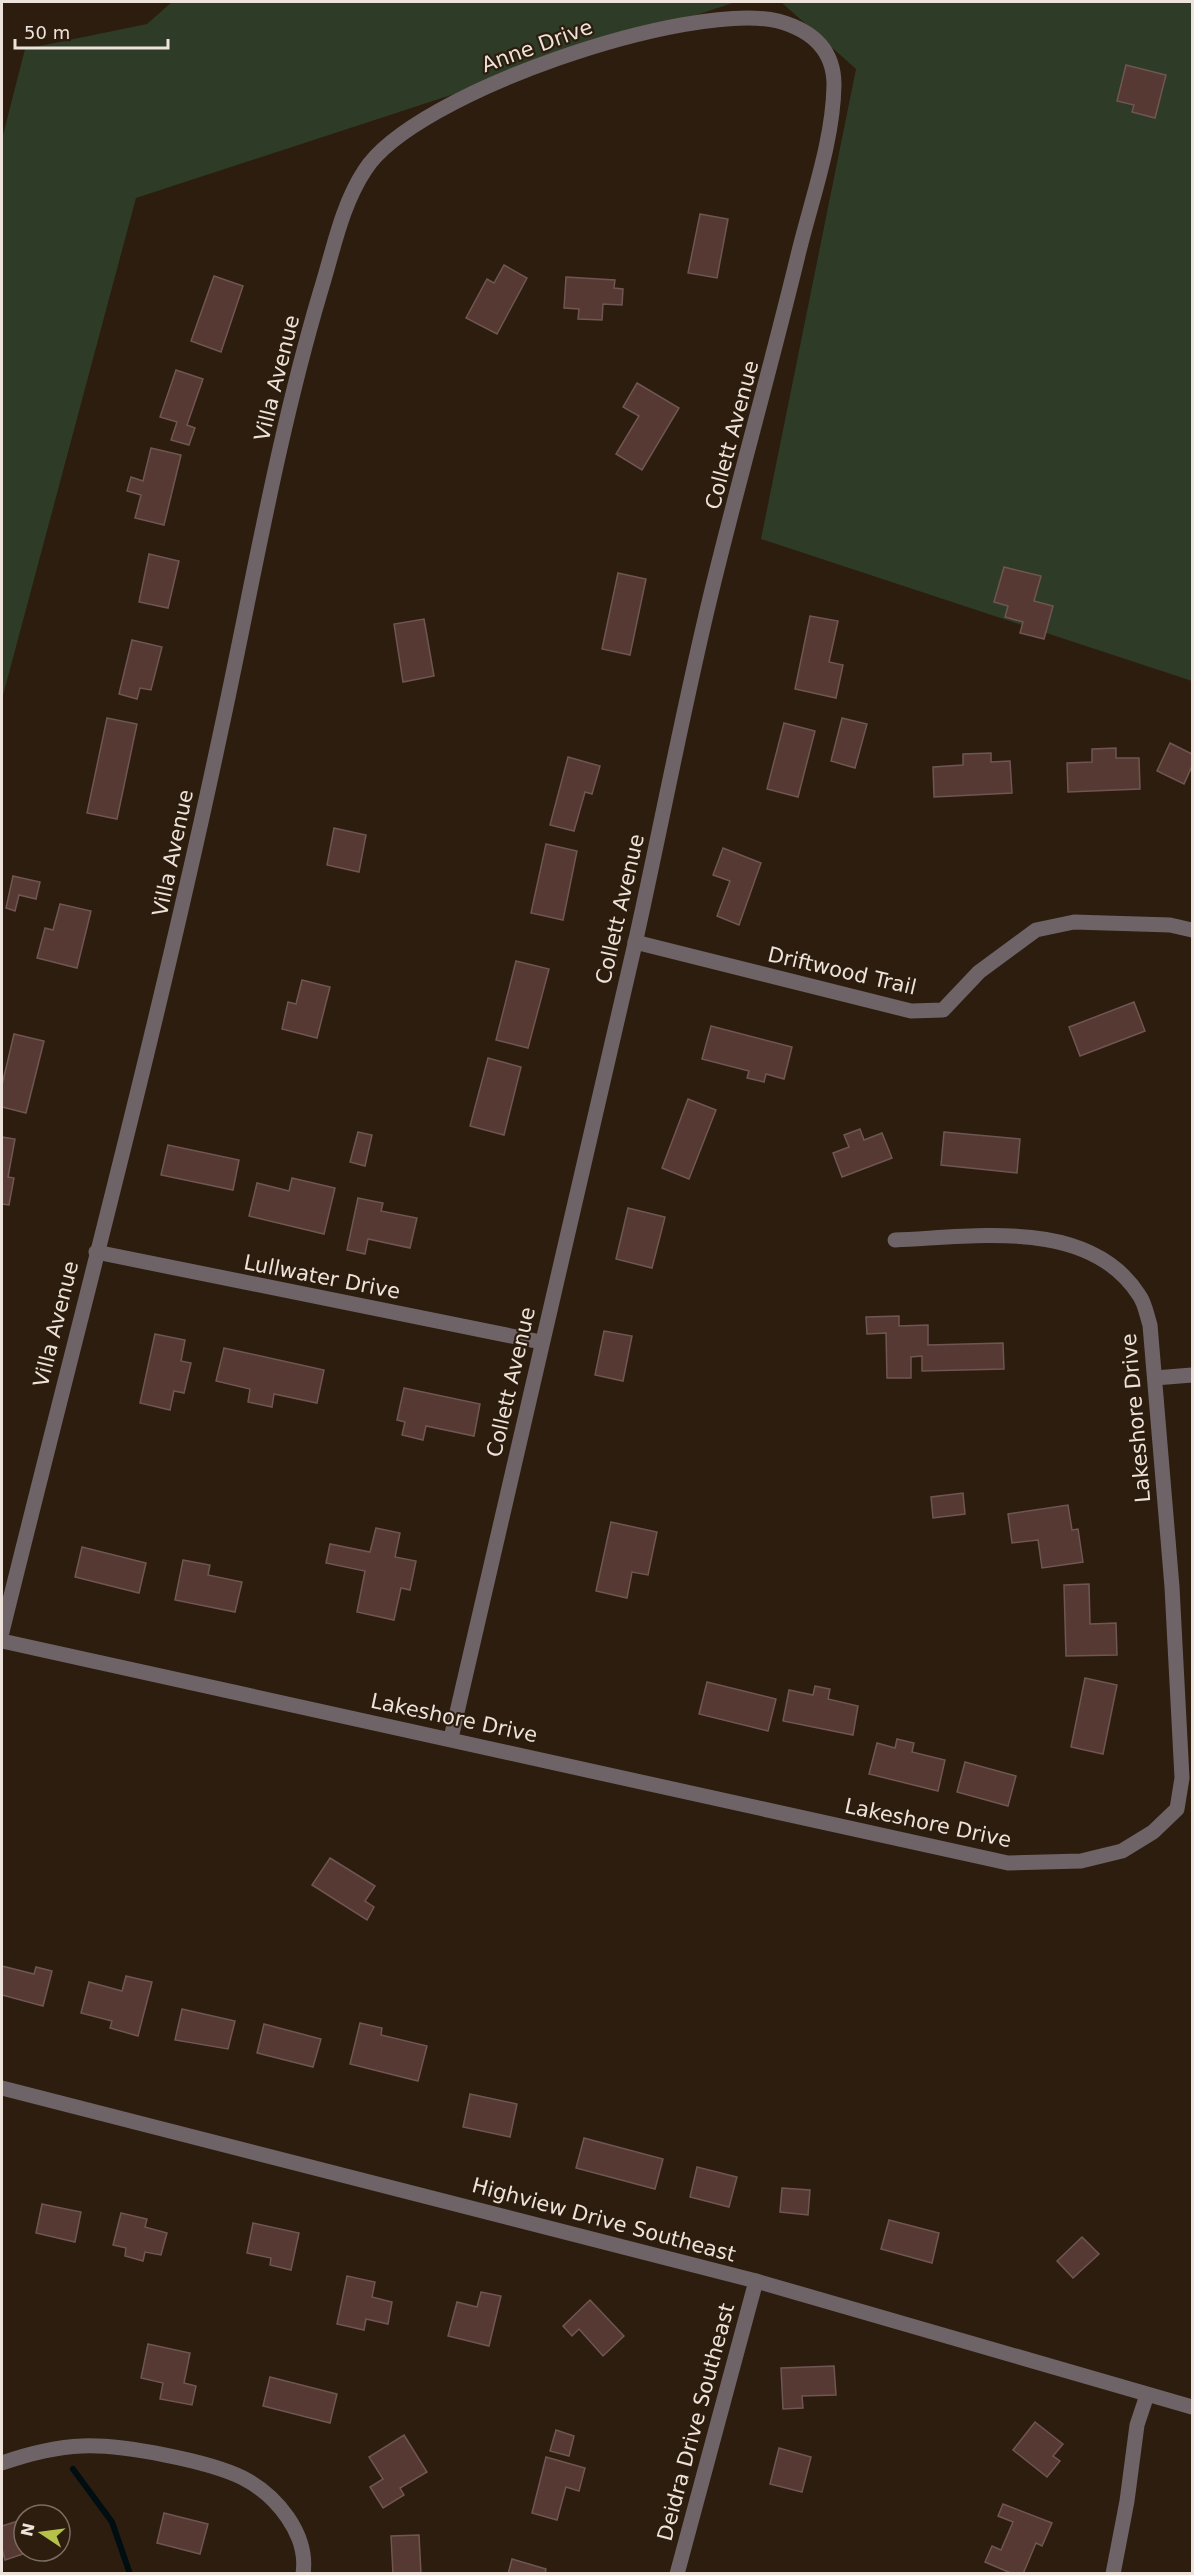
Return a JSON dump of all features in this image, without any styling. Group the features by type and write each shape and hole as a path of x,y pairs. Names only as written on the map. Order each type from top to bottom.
{"street":[{"name":"Anne Drive","path":"432,115 476,91 549,60 629,36 713,20 760,17 794,26 814,37 835,71 834,89"},
{"name":"Collett Avenue","path":"450,1738 635,942 711,597 771,368 831,121 834,89"},
{"name":"Villa Avenue","path":"2,1632 173,954 274,479 310,329 349,197 371,159 405,129 432,115"},
{"name":"Driftwood Trail","path":"635,942 911,1011 942,1010 979,972 1036,930 1074,922 1170,925 1192,930"},
{"name":"Lakeshore Drive","path":"2,1641 450,1738 1008,1863 1081,1861 1122,1851 1153,1832 1177,1809 1182,1778 1172,1587 1155,1378 1150,1325 1140,1296 1118,1269 1082,1248 1048,1240 988,1236 895,1240"},
{"name":"Lullwater Drive","path":"96,1252 541,1342"},
{"path":"1155,1378 1192,1375"},
{"name":"Highview Drive Southeast","path":"2,2088 756,2281 1192,2407"},
{"name":"Deidra Drive Southeast","path":"677,2574 756,2281"},
{"path":"1113,2574 1137,2425 1147,2395"},
{"path":"2,2463 49,2450 109,2446 142,2450 242,2477 269,2495 286,2515 300,2540 303,2574"}],"green space":[{"path":"172,2 736,2 136,198 2,699 2,139 25,49 147,24"},
{"path":"781,2 1192,2 1192,681 761,539 856,69"}],"building":[{"path":"1126,65 1166,75 1155,118 1132,112 1134,105 1117,101"},
{"path":"700,214 728,219 717,278 688,273"},
{"path":"504,265 527,278 497,334 466,318 487,279 494,283"},
{"path":"214,276 243,286 221,352 191,341"},
{"path":"566,277 615,280 614,288 623,289 622,305 603,304 602,320 578,319 579,309 564,308"},
{"path":"176,370 203,379 187,425 195,428 189,445 171,440 177,422 160,417"},
{"path":"637,383 679,408 642,470 616,454 639,416 623,407"},
{"path":"151,448 181,455 164,525 135,518 141,495 127,491 131,477 143,481"},
{"path":"149,554 179,561 168,608 139,602"},
{"path":"1004,567 1041,576 1034,601 1053,606 1044,639 1020,633 1023,622 1005,617 1008,606 994,602"},
{"path":"618,573 646,579 630,655 602,649"},
{"path":"810,616 838,621 829,662 843,665 836,698 795,689"},
{"path":"424,619 434,676 403,682 394,624"},
{"path":"132,640 162,647 151,690 140,688 137,699 119,694"},
{"path":"107,718 137,724 117,819 87,813"},
{"path":"842,718 867,724 855,768 831,761"},
{"path":"784,723 815,731 798,797 767,789"},
{"path":"1170,743 1192,754 1192,766 1184,784 1157,771"},
{"path":"1116,748 1116,758 1139,758 1140,789 1068,792 1067,763 1092,762 1092,749"},
{"path":"991,753 991,762 1010,761 1012,793 934,797 933,767 963,765 963,754"},
{"path":"568,757 600,766 592,794 585,792 574,831 550,825"},
{"path":"334,828 366,835 359,872 327,865"},
{"path":"546,844 577,851 563,920 531,913"},
{"path":"723,848 761,863 739,925 717,916 730,881 713,875"},
{"path":"13,876 40,882 36,899 19,895 15,911 6,908"},
{"path":"60,904 91,911 77,968 37,958 45,928 53,930"},
{"path":"516,961 549,969 528,1048 496,1040"},
{"path":"302,980 330,987 317,1038 282,1029 288,1002 296,1004"},
{"path":"1134,1002 1145,1031 1080,1056 1069,1027"},
{"path":"711,1026 792,1047 784,1079 766,1074 764,1082 747,1078 749,1071 702,1059"},
{"path":"14,1034 44,1041 26,1113 2,1107 2,1085"},
{"path":"488,1058 521,1067 504,1135 470,1126"},
{"path":"688,1099 716,1110 689,1179 662,1168"},
{"path":"860,1129 864,1140 882,1133 892,1158 842,1177 833,1153 849,1147 844,1135"},
{"path":"358,1132 372,1135 365,1166 350,1162"},
{"path":"944,1132 1020,1139 1017,1173 941,1165"},
{"path":"2,1137 15,1139 8,1177 14,1178 9,1205 2,1204"},
{"path":"168,1145 239,1160 233,1190 161,1175"},
{"path":"292,1178 335,1188 324,1234 249,1216 257,1183 289,1191"},
{"path":"358,1198 383,1203 381,1211 417,1218 410,1248 368,1239 365,1254 347,1250"},
{"path":"628,1208 665,1217 652,1268 616,1259"},
{"path":"899,1316 899,1326 928,1325 928,1345 1003,1343 1004,1369 922,1371 922,1356 911,1357 911,1378 887,1378 886,1333 867,1334 866,1317"},
{"path":"604,1331 632,1336 623,1381 595,1375"},
{"path":"155,1334 185,1340 181,1361 191,1363 184,1393 174,1391 170,1410 140,1403"},
{"path":"224,1348 324,1370 317,1403 274,1394 272,1407 248,1402 250,1389 216,1381"},
{"path":"404,1388 480,1404 474,1436 426,1426 423,1440 402,1435 405,1422 397,1420"},
{"path":"963,1493 965,1514 933,1518 931,1497"},
{"path":"1068,1505 1072,1530 1078,1529 1083,1562 1042,1568 1038,1540 1012,1543 1008,1514"},
{"path":"611,1522 657,1532 648,1575 632,1572 627,1598 596,1591"},
{"path":"376,1528 400,1533 395,1557 416,1561 410,1590 401,1588 394,1620 357,1612 365,1571 326,1563 330,1544 370,1552"},
{"path":"82,1547 146,1563 139,1593 75,1577"},
{"path":"183,1560 210,1565 208,1575 242,1582 235,1612 175,1600"},
{"path":"1089,1584 1090,1624 1116,1623 1117,1655 1066,1656 1064,1585"},
{"path":"1085,1678 1117,1685 1103,1754 1071,1747"},
{"path":"707,1682 776,1699 768,1731 699,1714"},
{"path":"815,1686 830,1689 828,1699 858,1706 853,1735 783,1721 789,1690 813,1695"},
{"path":"897,1739 914,1743 912,1752 945,1760 938,1791 869,1774 877,1743 895,1748"},
{"path":"965,1762 1016,1776 1008,1806 957,1792"},
{"path":"330,1858 375,1886 365,1901 374,1907 367,1920 312,1885"},
{"path":"2,1966 34,1974 36,1967 52,1971 43,2006 2,1995"},
{"path":"126,1976 152,1982 138,2036 110,2028 112,2021 81,2013 89,1982 122,1991"},
{"path":"182,2009 235,2021 228,2049 175,2040"},
{"path":"360,2023 382,2028 381,2035 427,2046 418,2081 350,2064"},
{"path":"264,2024 321,2039 313,2067 257,2053"},
{"path":"470,2094 517,2104 510,2137 463,2127"},
{"path":"584,2138 663,2159 655,2189 576,2168"},
{"path":"697,2167 737,2177 729,2207 690,2197"},
{"path":"782,2188 810,2190 808,2215 780,2212"},
{"path":"42,2204 81,2212 75,2242 36,2233"},
{"path":"121,2213 147,2219 145,2227 167,2233 161,2255 145,2252 143,2261 125,2256 126,2248 113,2245"},
{"path":"889,2220 939,2233 932,2263 881,2249"},
{"path":"253,2223 299,2233 291,2270 270,2265 271,2258 247,2253"},
{"path":"1082,2237 1099,2254 1073,2278 1057,2261"},
{"path":"347,2276 375,2282 372,2297 392,2302 388,2324 366,2319 364,2330 337,2324"},
{"path":"481,2292 501,2296 489,2346 448,2336 457,2302 477,2307"},
{"path":"590,2300 624,2336 603,2356 579,2329 572,2336 563,2326"},
{"path":"148,2344 190,2353 184,2383 196,2386 192,2405 160,2399 163,2383 141,2378"},
{"path":"834,2366 836,2395 802,2396 803,2408 783,2409 781,2368"},
{"path":"270,2377 337,2394 330,2423 263,2406"},
{"path":"1035,2422 1063,2444 1053,2456 1060,2461 1047,2477 1013,2450"},
{"path":"556,2430 574,2436 569,2456 550,2451"},
{"path":"404,2435 427,2472 400,2488 404,2495 383,2508 370,2487 383,2479 369,2457"},
{"path":"779,2448 811,2457 802,2492 770,2484"},
{"path":"546,2457 585,2468 579,2491 566,2487 557,2520 532,2513"},
{"path":"1003,2504 1052,2523 1042,2546 1036,2543 1023,2574 1013,2574 985,2562 992,2546 1001,2550 1013,2522 998,2516"},
{"path":"164,2513 208,2524 200,2554 157,2543"},
{"path":"12,2523 12,2558 5,2560 2,2549 2,2526"},
{"path":"419,2535 421,2574 393,2574 391,2536"},
{"path":"512,2559 546,2569 545,2574 508,2574"}],"waterway":[{"path":"73,2469 112,2522 130,2574"}]}
